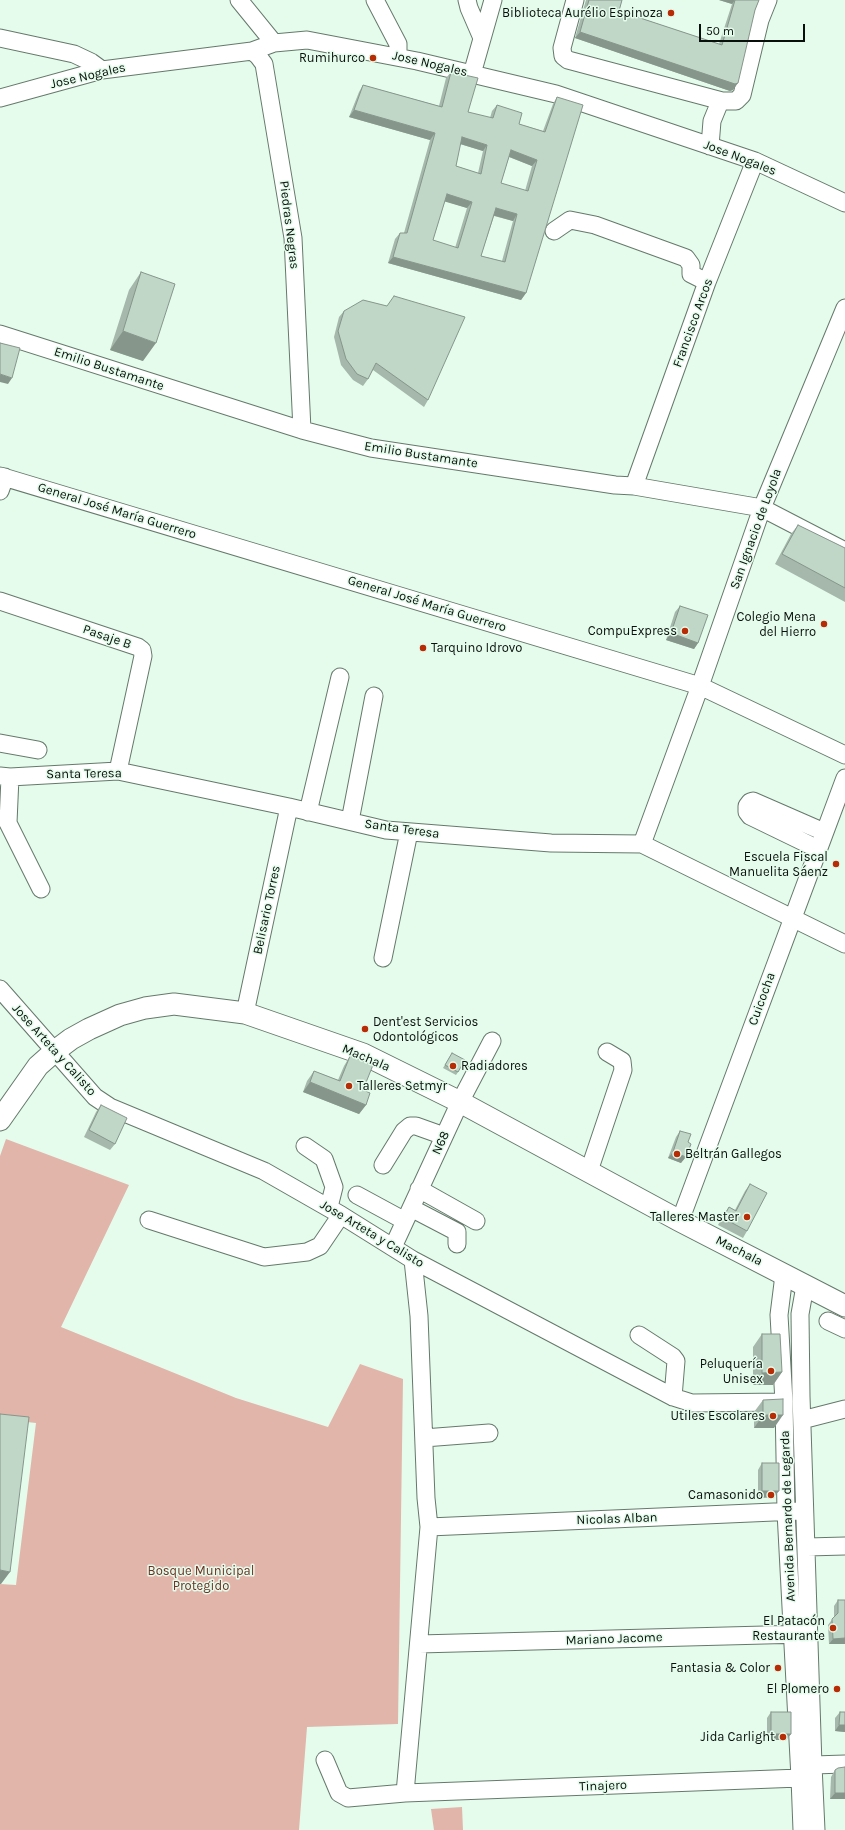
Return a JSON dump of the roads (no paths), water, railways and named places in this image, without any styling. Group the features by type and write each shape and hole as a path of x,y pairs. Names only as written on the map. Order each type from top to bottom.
{"main road":[{"name":"Machala","path":"1,1117 38,1066 55,1051 71,1039 89,1029 120,1015 145,1008 174,1004 245,1013 363,1054 460,1102 680,1221 845,1306"}],"street":[{"path":"239,0 274,43"},
{"path":"375,0 398,44 398,57"},
{"path":"467,0 482,38"},
{"path":"472,74 493,0"},
{"path":"575,0 562,48 563,56 568,60 722,101 736,101 742,96 760,20 768,0"},
{"path":"0,38 74,54 91,62 102,70"},
{"name":"Jose Nogales","path":"0,98 102,70 252,51 274,43 307,40 398,57 556,94 755,161 845,203"},
{"name":"Piedras Negras","path":"252,51 264,64 294,238 302,430"},
{"path":"710,146 711,127 714,115 722,101"},
{"name":"Francisco Arcos","path":"634,486 707,282 755,161"},
{"path":"554,231 570,220 595,225 686,258 691,264 691,274 707,282"},
{"name":"San Ignacio de Loyola","path":"642,844 700,686 762,508 845,308"},
{"name":"Emilio Bustamante","path":"0,334 302,430 371,448 614,485 634,486 762,508 845,551"},
{"name":"General José María Guerrero","path":"2,481 700,686 845,755"},
{"name":"Pasaje B","path":"0,601 142,650 143,656 118,771"},
{"path":"308,812 340,677"},
{"path":"350,821 374,696"},
{"path":"0,743 38,750"},
{"name":"Santa Teresa","path":"5,777 118,771 289,807 386,830 552,843 642,844 793,917 845,944"},
{"path":"5,777 8,824 41,889"},
{"name":"Cuicocha","path":"680,1221 845,778"},
{"path":"818,849 750,816 747,812 747,806 753,801 824,832"},
{"name":"Belisario Torres","path":"245,1013 289,807"},
{"path":"383,958 409,832"},
{"name":"Jose Arteta y Calisto","path":"0,988 95,1097 110,1107 264,1171 335,1211 413,1260 673,1397 692,1403 784,1402"},
{"name":"N68","path":"393,1247 460,1102 492,1041"},
{"path":"589,1171 623,1070 622,1061 607,1052"},
{"path":"383,1165 404,1131 410,1126 416,1126 444,1136"},
{"path":"149,1220 264,1256 308,1252 320,1246 335,1211 334,1187 324,1159 304,1146"},
{"path":"419,1189 476,1221"},
{"path":"357,1195 457,1232 457,1244"},
{"path":"405,1793 429,1527 419,1316 413,1260"},
{"name":"Avenida Bernardo de Legarda","path":"784,1275 779,1315 784,1402 786,1512 801,1634 813,1765 816,1830"},
{"name":"Avenida Bernardo de Legarda","path":"802,1830 800,1778 801,1634 807,1547 800,1314 805,1286"},
{"path":"828,1321 845,1330"},
{"path":"639,1335 674,1357 677,1365 673,1397"},
{"path":"802,1420 845,1409"},
{"path":"424,1438 488,1433"},
{"name":"Nicolas Alban","path":"429,1527 806,1510"},
{"path":"807,1547 845,1546"},
{"name":"Mariano Jacome","path":"419,1644 801,1634"},
{"name":"Tinajero","path":"325,1760 339,1793 348,1798 405,1793 800,1778"},
{"path":"813,1765 845,1764"}],"place":[{"name":"Biblioteca Aurélio Espinoza","path":"671,13"},
{"name":"Rumihurco","path":"373,58"},
{"name":"Colegio Mena del Hierro","path":"824,624"},
{"name":"CompuExpress","path":"685,631"},
{"name":"Tarquino Idrovo","path":"423,648"},
{"name":"Escuela Fiscal Manuelita Sáenz","path":"836,864"},
{"name":"Dent'est Servicios Odontológicos","path":"365,1029"},
{"name":"Radiadores","path":"453,1066"},
{"name":"Talleres Setmyr","path":"349,1086"},
{"name":"Beltrán Gallegos","path":"677,1154"},
{"name":"Talleres Master","path":"747,1217"},
{"name":"Peluquería Unisex","path":"771,1371"},
{"name":"Utiles Escolares","path":"773,1416"},
{"name":"Camasonido","path":"771,1495"},
{"name":"El Patacón Restaurante","path":"833,1628"},
{"name":"Fantasia & Color","path":"778,1668"},
{"name":"El Plomero","path":"837,1689"},
{"name":"Jida Carlight","path":"783,1737"}],"park label":[{"name":"Bosque Municipal Protegido","path":"201,1578"}]}
